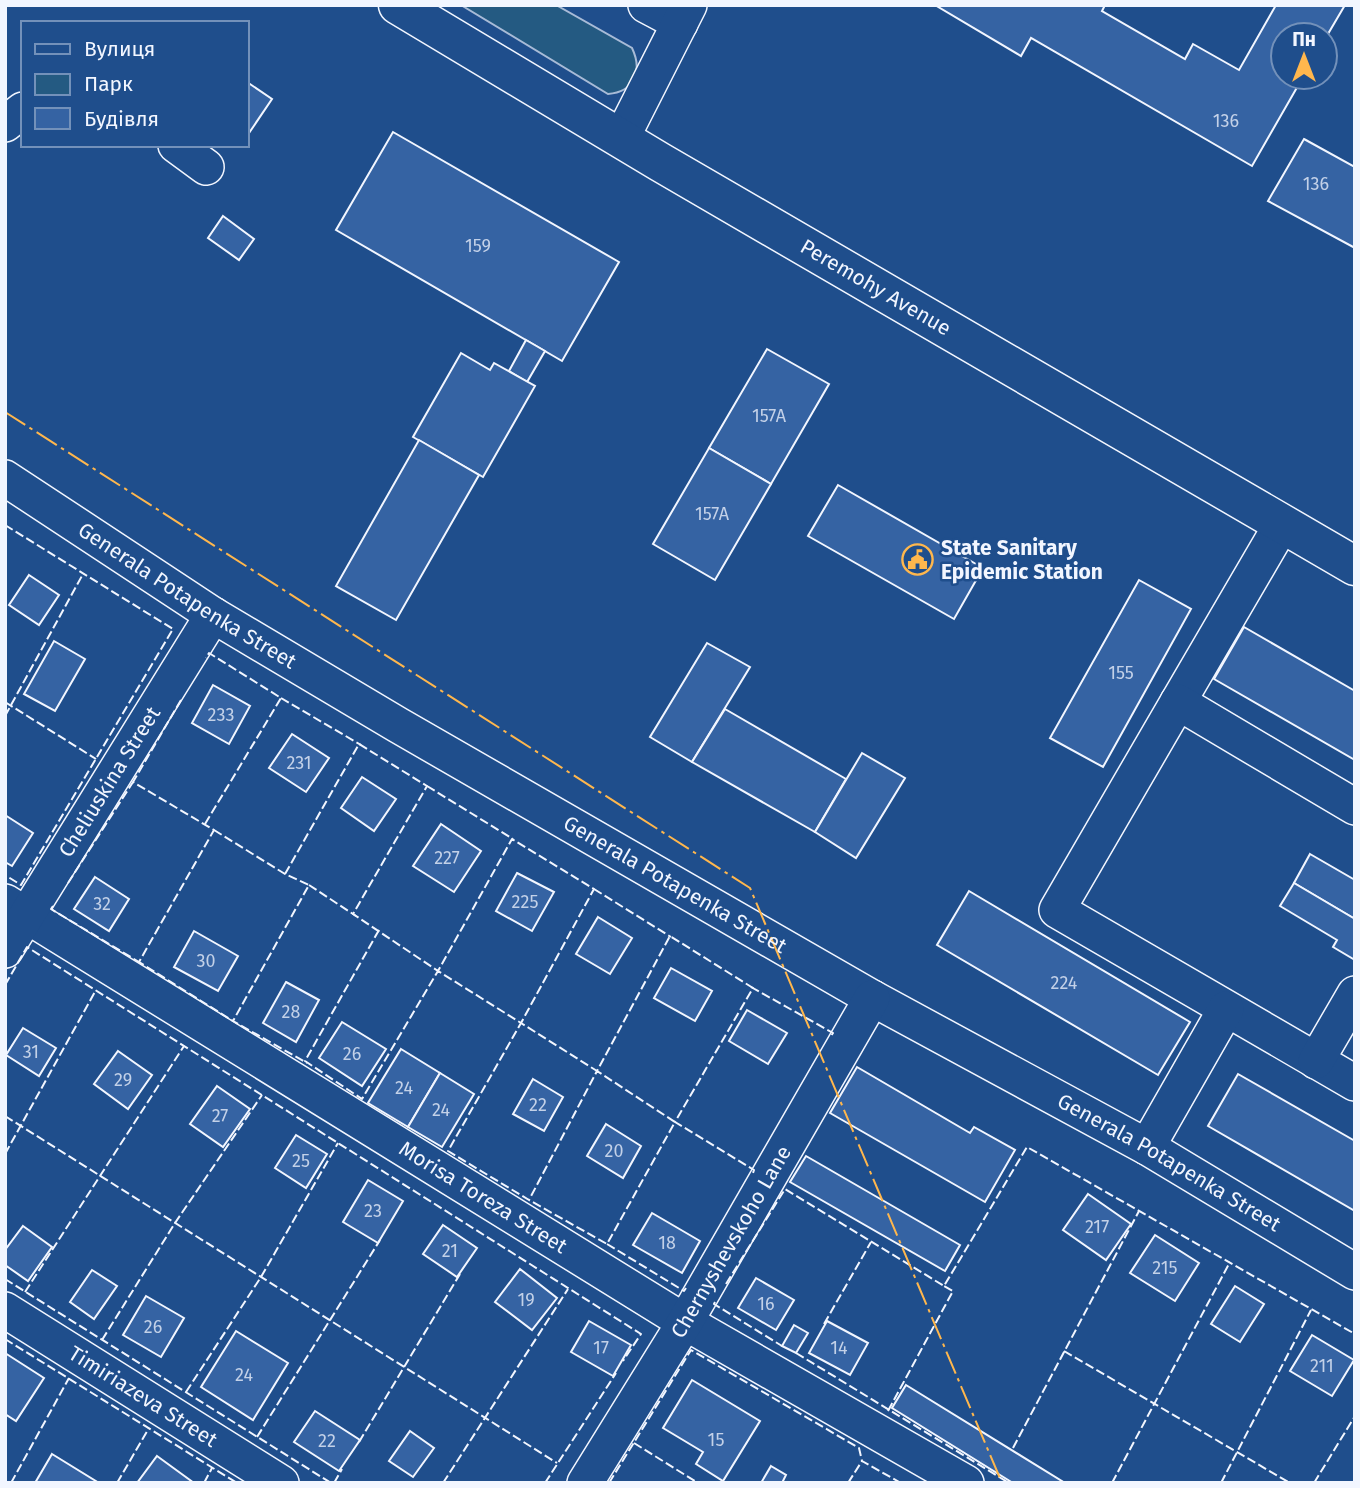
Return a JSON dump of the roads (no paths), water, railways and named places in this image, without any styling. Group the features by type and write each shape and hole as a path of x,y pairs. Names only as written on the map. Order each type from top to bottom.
{"main road":[{"name":"Peremohy Avenue","path":"398,5 621,139 1355,566"}],"street":[{"path":"621,139 684,14 646,5"},
{"path":"5,124 21,112"},
{"path":"179,147 206,167"},
{"name":"Generala Potapenka Street","path":"5,478 214,615 398,725 872,998 1147,1147 1355,1272"},
{"path":"1282,524 1057,910 1355,1083"},
{"name":"Cheliuskina Street","path":"5,950 16,909 214,615"},
{"path":"1178,702 1355,807"},
{"name":"Morisa Toreza Street","path":"16,909 685,1322 966,1483"},
{"path":"1316,1061 1355,994"},
{"name":"Chernyshevskoho Lane","path":"585,1483 685,1322 872,998"},
{"path":"1147,1147 1226,1009"},
{"name":"Timiriazeva Street","path":"5,1310 281,1483"}],"place":[{"name":"State Sanitary Epidemic Station","path":"918,560"}]}
